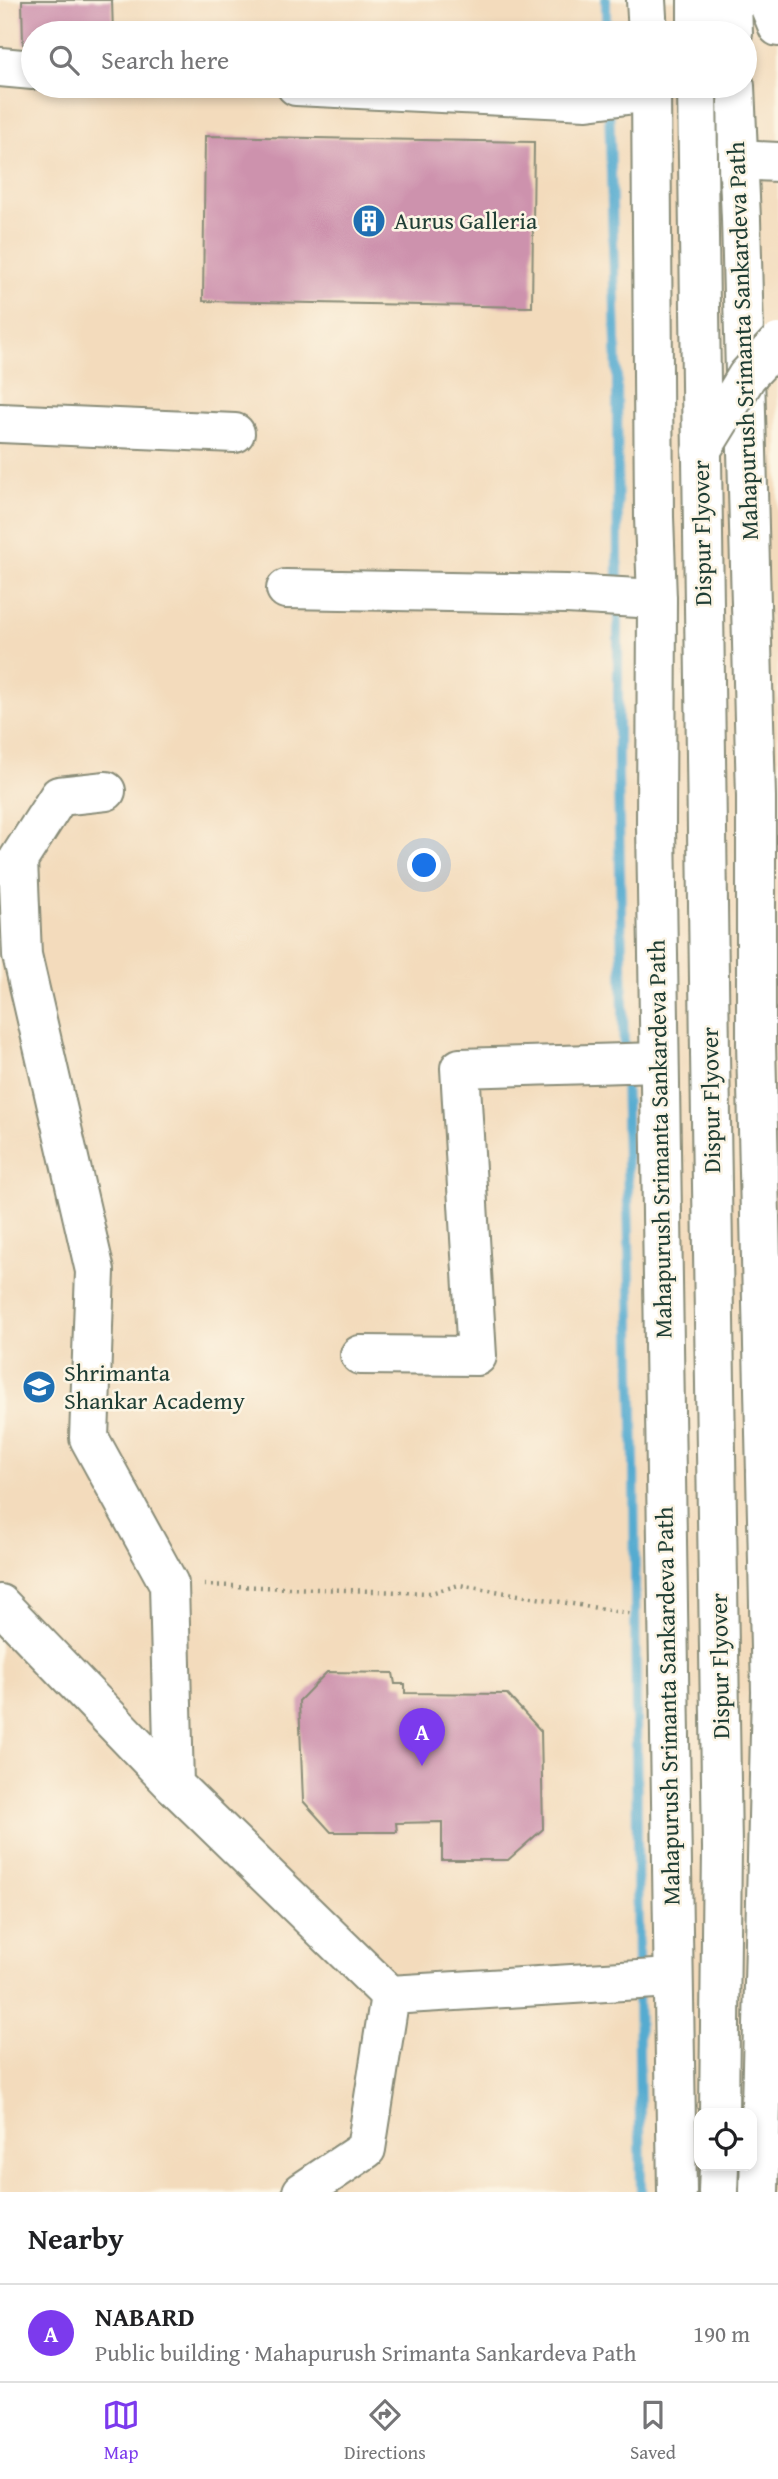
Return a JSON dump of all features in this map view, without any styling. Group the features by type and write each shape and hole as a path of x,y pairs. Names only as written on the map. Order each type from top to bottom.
{"main road":[{"path":"646,0 647,21"},
{"path":"696,0 697,21"},
{"path":"732,0 733,21"},
{"path":"767,0 778,27"},
{"path":"0,67 21,69"},
{"path":"545,98 600,98"},
{"name":"Mahapurush Srimanta Sankardeva Path","path":"645,98 652,156 654,517 648,598 656,824 652,1062 664,1979 677,2192"},
{"name":"Dispur Flyover","path":"697,98 722,1848 719,2108"},
{"name":"Mahapurush Srimanta Sankardeva Path","path":"735,98 756,797 756,1042 774,1685 766,2175"},
{"path":"652,156 778,162"},
{"path":"701,451 747,376 778,343"},
{"path":"0,424 235,433"},
{"path":"654,517 682,499 708,494 730,499 748,513"},
{"path":"286,589 648,598"},
{"path":"106,791 59,796 18,860 22,955 95,1271 89,1437 169,1584 174,1785"},
{"path":"756,884 778,852"},
{"path":"360,1355 477,1356 460,1068 652,1062"},
{"path":"0,1604 174,1785 390,1995 664,1979"},
{"path":"302,2192 366,2149 390,1995"},
{"path":"718,2192 719,2171"}],"path":[{"path":"169,1584 431,1593 459,1585 637,1615"}],"building":[{"path":"22,0 112,0 113,21 22,21"},
{"name":"Aurus Galleria","path":"205,136 534,142 532,307 203,301"},
{"path":"327,1672 393,1673 395,1684 405,1684 405,1693 507,1694 541,1731 543,1829 508,1860 442,1860 442,1822 396,1823 397,1832 331,1832 303,1801 299,1701"}],"waterway":[{"path":"606,0 606,21"},
{"path":"609,104 617,376 618,589"},
{"path":"618,604 618,779 624,1055"},
{"path":"625,1070 634,1459 638,1971"},
{"path":"638,1986 641,2192"}],"place":[{"name":"Aurus Galleria","path":"369,221"},
{"name":"Shrimanta Shankar Academy","path":"39,1387"},
{"name":"NABARD","path":"422,1766"}]}
